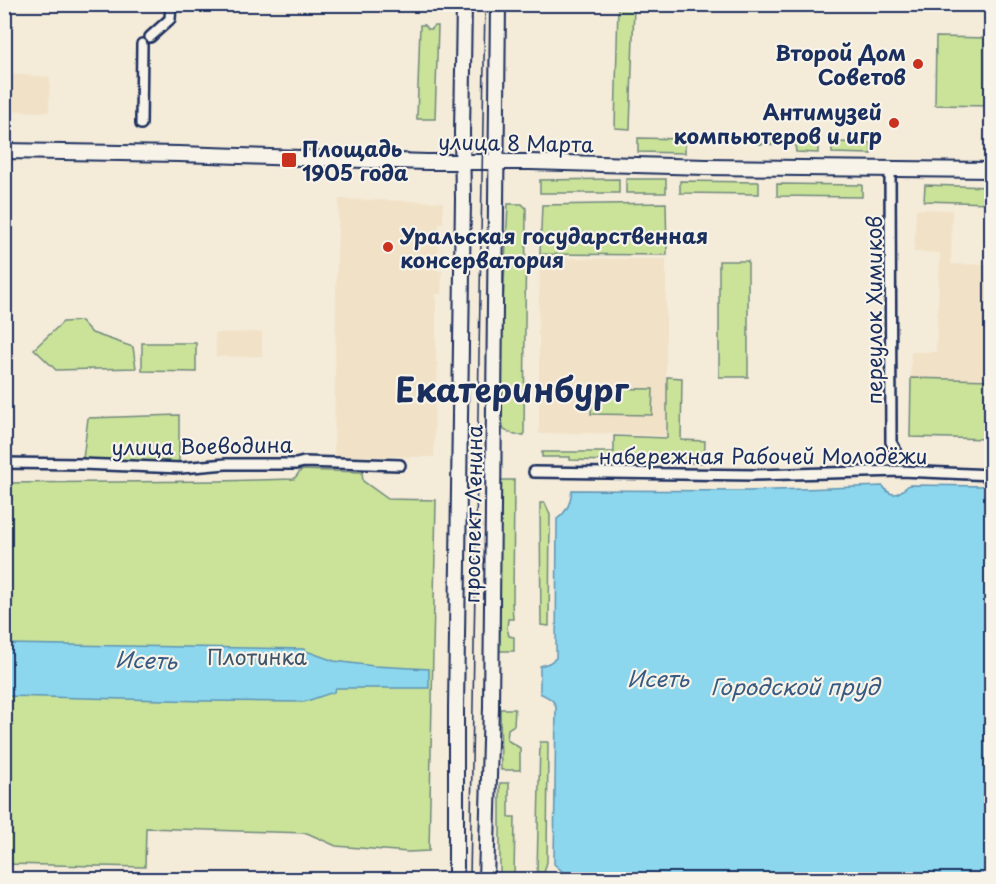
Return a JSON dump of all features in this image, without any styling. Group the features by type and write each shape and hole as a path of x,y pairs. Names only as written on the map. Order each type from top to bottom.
{"main road":[{"name":"проспект Ленина","path":"456,879 464,4"},
{"name":"проспект Ленина","path":"486,879 492,643 498,4"},
{"name":"улица 8 Марта","path":"4,151 712,168 992,170"}],"street":[{"path":"150,37 170,19 171,4"},
{"path":"141,124 142,44"},
{"name":"переулок Химиков","path":"890,169 891,442 895,449"},
{"name":"улица Воеводина","path":"4,463 181,468 226,464 304,462 400,465"},
{"name":"набережная Рабочей Молодёжи","path":"534,472 754,475 901,471 992,475"}],"shaded area":[{"path":"5,74 50,77 49,112 5,111"},
{"path":"339,199 443,202 443,223 439,223 438,271 442,271 441,294 436,294 436,362 438,363 437,389 435,389 434,457 334,456"},
{"path":"916,209 952,210 951,264 991,265 991,439 910,437 911,352 936,352 940,253 914,252"},
{"path":"540,258 666,259 666,436 591,433 539,434"},
{"path":"262,332 262,356 216,357 215,333"}],"green space":[{"path":"618,5 634,5 630,129 615,128"},
{"path":"420,25 425,25 428,29 438,26 435,119 417,119"},
{"path":"936,37 991,38 991,106 935,105"},
{"path":"638,138 685,139 685,153 638,152"},
{"path":"758,140 818,142 818,153 796,152 795,145 758,144"},
{"path":"832,142 871,143 871,154 832,153"},
{"path":"619,179 619,193 540,193 540,180"},
{"path":"626,179 666,179 666,193 626,193"},
{"path":"680,181 759,182 759,194 680,193"},
{"path":"777,184 862,185 862,197 777,196"},
{"path":"925,185 991,187 991,203 924,201"},
{"path":"666,203 667,255 540,254 542,205"},
{"path":"508,204 522,204 526,208 524,435 515,435 504,430 502,422 502,322"},
{"path":"719,261 748,261 748,377 719,377"},
{"path":"81,321 92,333 133,347 136,368 56,370 34,349 63,322"},
{"path":"142,343 196,343 196,372 142,371"},
{"path":"667,377 682,378 681,440 705,441 704,463 570,460 570,457 542,457 542,452 614,452 614,436 667,438"},
{"path":"911,378 991,380 991,439 910,437"},
{"path":"592,388 653,389 652,415 591,414"},
{"path":"179,415 179,465 83,459 88,418"},
{"name":"Плотинка","path":"301,470 362,472 363,481 388,499 436,500 429,851 408,852 336,846 307,833 146,828 145,867 5,864 5,483 294,479"},
{"path":"499,480 514,480 513,619 508,619 507,628 509,636 514,637 514,651 497,651"},
{"path":"540,503 545,503 550,515 549,626 541,625"},
{"path":"500,709 515,709 514,725 508,729 507,740 520,748 520,770 501,770"},
{"path":"540,742 548,742 547,862 544,873 537,872"},
{"path":"500,783 509,783 509,817 515,817 514,879 500,879"}],"water":[{"name":"Городской пруд","path":"909,485 990,486 991,879 566,879 563,872 554,864 556,707 552,700 540,693 540,666 556,658 557,519 568,506 572,490 748,491 883,486 890,493 896,494"},
{"name":"Исеть","path":"5,644 305,649 334,661 429,669 429,688 336,688 334,692 304,702 5,696"}],"tram line":[{"path":"470,880 485,4"}],"place":[{"name":"Второй Дом Советов","path":"918,64"},
{"name":"Антимузей компьютеров и игр","path":"894,123"},
{"name":"Площадь 1905 года","path":"289,160"},
{"name":"Уральская государственная консерватория","path":"388,247"}],"district":[{"name":"Екатеринбург","path":"512,388"}]}
